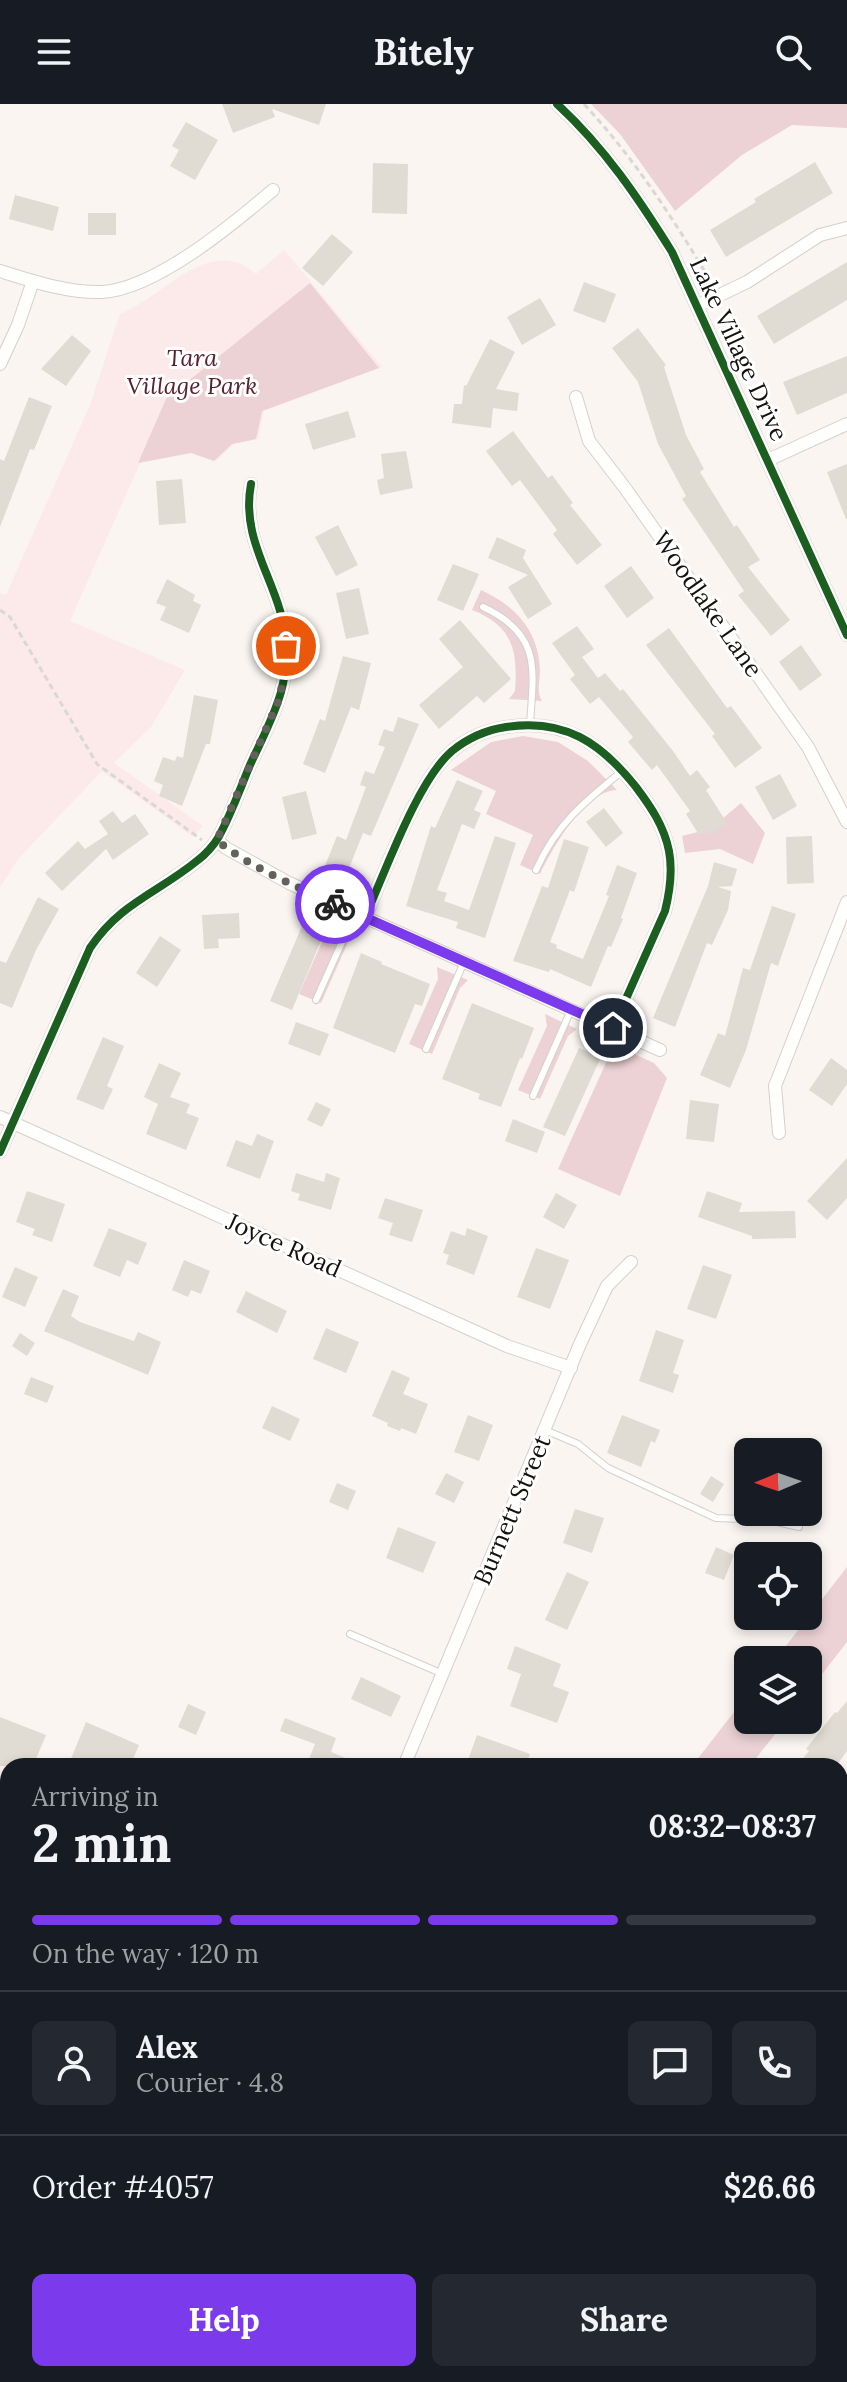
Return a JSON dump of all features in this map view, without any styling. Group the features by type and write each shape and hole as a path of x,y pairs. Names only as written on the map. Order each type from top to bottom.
{"street":[{"name":"Lake Village Drive","path":"557,104 606,156 643,205 672,252 842,612 847,635"},
{"path":"0,271 33,281 100,292 135,286 164,271 249,211 273,190"},
{"path":"697,306 747,282 820,235 847,228"},
{"path":"0,364 33,281"},
{"name":"Woodlake Lane","path":"576,397 589,441 808,747 845,814"},
{"path":"768,460 847,424"},
{"path":"0,1152 6,1120 84,960 100,934 127,907 199,860 214,843 278,702 285,674 286,646 281,613 254,547 247,504 251,484"},
{"path":"360,915 425,785 442,761 477,735 493,729 530,723 576,734 595,745 622,770 650,805 669,848 671,875 665,911 613,1028"},
{"path":"214,843 289,883 660,1050"},
{"path":"779,1133 775,1086 847,902"},
{"name":"Joyce Road","path":"6,1120 507,1346 571,1368"},
{"name":"Burnett Street","path":"407,1758 607,1286 631,1262"}],"lane":[{"path":"483,607 504,617 518,630 527,645 533,675 530,723"},
{"path":"536,870 547,845 565,821 622,770"},
{"path":"316,1000 360,915"},
{"path":"426,1049 464,962"},
{"path":"533,1096 571,1010"},
{"path":"545,1430 578,1444 619,1474 716,1518 768,1520 799,1527"},
{"path":"350,1634 443,1674"}],"path":[{"path":"584,104 620,143 661,199 705,272"},
{"path":"0,610 10,617 97,764 214,843"}],"green space":[{"name":"Tara Village Park","path":"284,250 382,367 264,411 258,439 234,444 216,461 193,452 140,463 70,621 185,670 151,727 114,763 203,826 193,837 102,771 18,859 0,887 0,593 6,595 90,405 120,314 204,264 222,261 239,263 256,274"}],"shaded area":[{"path":"591,104 847,104 847,128 792,125 742,155 675,211 620,134"},
{"path":"310,283 379,368 262,411 256,439 232,444 214,461 191,453 138,463 166,399"},
{"path":"481,590 515,612 530,632 539,657 542,701 509,699 515,691 514,652 504,632 496,624 472,610"},
{"path":"523,736 558,742 588,761 617,790 605,793 582,810 561,836 540,874 520,865 533,835 486,814 496,791 451,770 491,742"},
{"path":"741,803 765,833 753,864 720,849 685,853 682,836 710,829"},
{"path":"325,918 358,932 349,940 321,1003 299,994 329,926"},
{"path":"437,967 468,980 460,988 432,1054 409,1044 438,979"},
{"path":"545,1014 577,1029 568,1036 540,1099 518,1090 547,1026"},
{"path":"614,1045 654,1063 667,1078 620,1196 558,1169"},
{"path":"847,1567 847,1642 822,1674 822,1646 786,1646 798,1630 822,1630 822,1599"},
{"path":"734,1712 734,1734 775,1734 756,1758 698,1758"}],"building":[{"path":"222,104 326,104 319,125 272,109 275,117 233,133"},
{"path":"186,122 218,140 195,180 170,166 179,150 172,146"},
{"path":"815,162 833,193 726,257 710,230"},
{"path":"373,163 408,164 407,214 372,213"},
{"path":"15,195 59,207 53,231 9,219"},
{"path":"88,213 116,213 116,235 88,235"},
{"path":"332,234 353,252 323,286 302,268"},
{"path":"847,262 847,300 774,344 757,316"},
{"path":"584,282 616,294 605,323 573,311"},
{"path":"540,298 556,325 522,345 507,317"},
{"path":"638,328 666,365 664,367 686,435 704,469 700,472 734,527 737,525 760,560 748,567 790,620 771,636 738,595 744,591 682,499 686,496 658,444 638,382 612,348"},
{"path":"72,335 91,351 66,386 41,369"},
{"path":"490,339 515,352 496,389 519,393 517,411 493,408 491,428 452,423 454,404 462,404 464,385"},
{"path":"847,356 847,393 797,415 783,382"},
{"path":"29,397 52,406 34,450 30,449 0,527 0,459 4,461"},
{"path":"348,411 356,437 313,450 305,424"},
{"path":"513,431 548,478 552,475 573,503 570,505 602,545 577,565 553,534 557,530 520,480 512,486 486,451"},
{"path":"406,451 413,488 380,495 377,480 384,478 381,454"},
{"path":"847,464 847,519 846,519 827,472"},
{"path":"182,479 186,523 159,525 156,481"},
{"path":"338,525 358,565 336,576 315,537"},
{"path":"497,537 526,550 523,558 552,604 528,619 508,587 528,575 488,558"},
{"path":"453,564 479,574 463,611 437,600"},
{"path":"631,566 654,598 627,618 604,586"},
{"path":"167,579 195,595 193,601 201,605 189,633 160,620 166,607 156,603"},
{"path":"359,588 369,634 346,639 336,593"},
{"path":"460,620 511,679 484,703 477,696 439,729 419,705 463,667 439,639"},
{"path":"577,626 594,649 582,657 598,678 605,673 620,691 623,689 690,776 697,770 710,787 706,790 727,823 708,835 706,831 699,835 686,814 690,811 657,765 652,770 628,742 633,737 599,697 590,704 570,679 575,675 552,643"},
{"path":"669,628 727,708 731,706 762,748 735,768 712,736 715,734 646,645"},
{"path":"801,645 822,675 800,691 779,662"},
{"path":"343,656 371,663 359,710 351,707 325,773 303,764 320,719 325,721"},
{"path":"194,695 218,700 210,744 206,744 182,806 159,796 163,785 154,781 163,757 175,761 177,756 183,758"},
{"path":"398,717 419,724 371,836 363,833 346,876 324,868 337,836 346,840 366,787 360,785 365,771 374,774 385,747 378,745 384,729 393,732"},
{"path":"780,774 797,806 773,820 755,787"},
{"path":"457,780 483,791 474,810 481,813 474,829 462,824 437,890 447,893 444,901 469,910 495,836 516,843 485,938 456,928 458,922 406,906 431,826 435,828"},
{"path":"306,791 317,834 292,840 282,797"},
{"path":"604,808 623,833 606,847 586,822"},
{"path":"113,811 122,823 135,814 149,834 113,860 106,849 62,891 45,873 78,841 85,849 108,834 99,821"},
{"path":"812,836 814,883 787,884 786,837"},
{"path":"564,839 589,847 574,892 570,890 550,942 557,945 556,948 583,959 609,896 606,895 617,865 637,873 623,919 591,987 550,969 549,972 513,961 542,886 548,888"},
{"path":"714,862 737,869 732,886 718,887 731,891 728,910 712,945 707,943 675,1027 653,1018 708,886"},
{"path":"38,897 59,909 36,950 12,1008 0,1003 0,961 6,963"},
{"path":"772,906 796,914 778,966 771,963 746,1050 730,1088 700,1075 718,1033 725,1036 743,968 750,970"},
{"path":"239,913 240,938 218,939 219,948 204,949 202,915"},
{"path":"302,926 323,936 292,1010 270,1001"},
{"path":"160,936 181,950 157,987 136,973"},
{"path":"361,953 430,984 422,1006 415,1004 395,1053 333,1028"},
{"path":"472,1003 534,1028 501,1107 478,1099 480,1094 442,1079"},
{"path":"296,1022 329,1034 320,1056 288,1044"},
{"path":"103,1037 124,1046 107,1086 113,1089 103,1110 76,1099"},
{"path":"579,1048 601,1057 565,1136 543,1127"},
{"path":"831,1058 847,1070 847,1084 832,1106 809,1090"},
{"path":"159,1063 181,1073 170,1097 190,1104 186,1113 199,1118 186,1150 146,1134 158,1104 144,1097"},
{"path":"690,1100 719,1104 714,1142 686,1139"},
{"path":"316,1102 331,1109 322,1127 307,1120"},
{"path":"513,1119 545,1132 537,1153 505,1141"},
{"path":"257,1134 274,1141 260,1179 226,1166 236,1140 252,1146"},
{"path":"847,1158 847,1198 827,1220 807,1201"},
{"path":"296,1173 324,1182 326,1173 340,1178 331,1210 298,1200 300,1194 291,1191"},
{"path":"27,1191 65,1204 52,1242 32,1235 35,1229 16,1222"},
{"path":"707,1191 742,1203 739,1212 795,1211 796,1238 752,1239 752,1236 698,1217"},
{"path":"556,1193 577,1205 564,1229 543,1217"},
{"path":"385,1198 423,1210 412,1242 389,1235 393,1223 378,1218"},
{"path":"109,1228 147,1243 138,1265 127,1260 120,1277 93,1266"},
{"path":"467,1228 488,1236 474,1275 446,1264 449,1255 443,1253 451,1231 465,1236"},
{"path":"536,1248 569,1260 550,1309 517,1297"},
{"path":"184,1260 210,1271 201,1294 191,1290 188,1297 172,1290"},
{"path":"703,1265 732,1275 716,1319 687,1309"},
{"path":"15,1267 38,1277 25,1307 2,1297"},
{"path":"63,1289 79,1296 71,1316 80,1322 134,1341 138,1332 161,1342 148,1375 44,1331"},
{"path":"246,1291 287,1311 277,1333 236,1312"},
{"path":"326,1328 359,1342 346,1373 313,1359"},
{"path":"656,1330 684,1340 673,1373 679,1375 673,1393 639,1381"},
{"path":"20,1333 35,1343 27,1356 12,1346"},
{"path":"392,1370 410,1378 403,1394 428,1404 416,1434 387,1426 388,1423 372,1416"},
{"path":"31,1377 54,1386 47,1403 24,1394"},
{"path":"272,1406 300,1419 290,1441 262,1428"},
{"path":"468,1415 493,1425 479,1461 454,1452"},
{"path":"622,1415 660,1430 655,1443 651,1441 641,1467 607,1453"},
{"path":"446,1473 464,1482 454,1503 435,1494"},
{"path":"711,1476 724,1484 713,1502 700,1494"},
{"path":"337,1483 356,1491 348,1510 329,1502"},
{"path":"575,1509 604,1518 592,1553 563,1543"},
{"path":"398,1527 436,1542 423,1573 386,1558"},
{"path":"716,1547 734,1555 724,1580 705,1573"},
{"path":"567,1572 589,1582 567,1630 545,1620"},
{"path":"515,1646 561,1664 553,1686 569,1692 557,1723 510,1706 521,1674 507,1669"},
{"path":"361,1677 401,1696 391,1717 351,1699"},
{"path":"847,1701 847,1751 842,1758 803,1758 809,1751 806,1749 818,1734 822,1734 822,1729"},
{"path":"188,1704 206,1712 196,1735 178,1727"},
{"path":"0,1717 46,1735 36,1758 0,1758"},
{"path":"285,1718 336,1738 331,1752 346,1758 309,1758 315,1744 280,1731"},
{"path":"86,1722 139,1745 133,1758 71,1758"},
{"path":"477,1735 530,1754 529,1758 469,1758"}],"cycle path":[{"path":"557,104 620,174 672,252 847,635"},
{"path":"0,1152 90,948 114,919 183,871 214,844 275,711 285,670 284,627 251,528 251,484"},
{"path":"365,917 414,805 426,783 452,751 478,735 506,727 546,726 580,737 609,758 636,787 660,825 670,859 665,911 613,1028"}],"way so far":[{"path":"286,646 285,674 278,702 217,840 289,883 335,904"}],"route":[{"path":"335,904 613,1028"}]}
